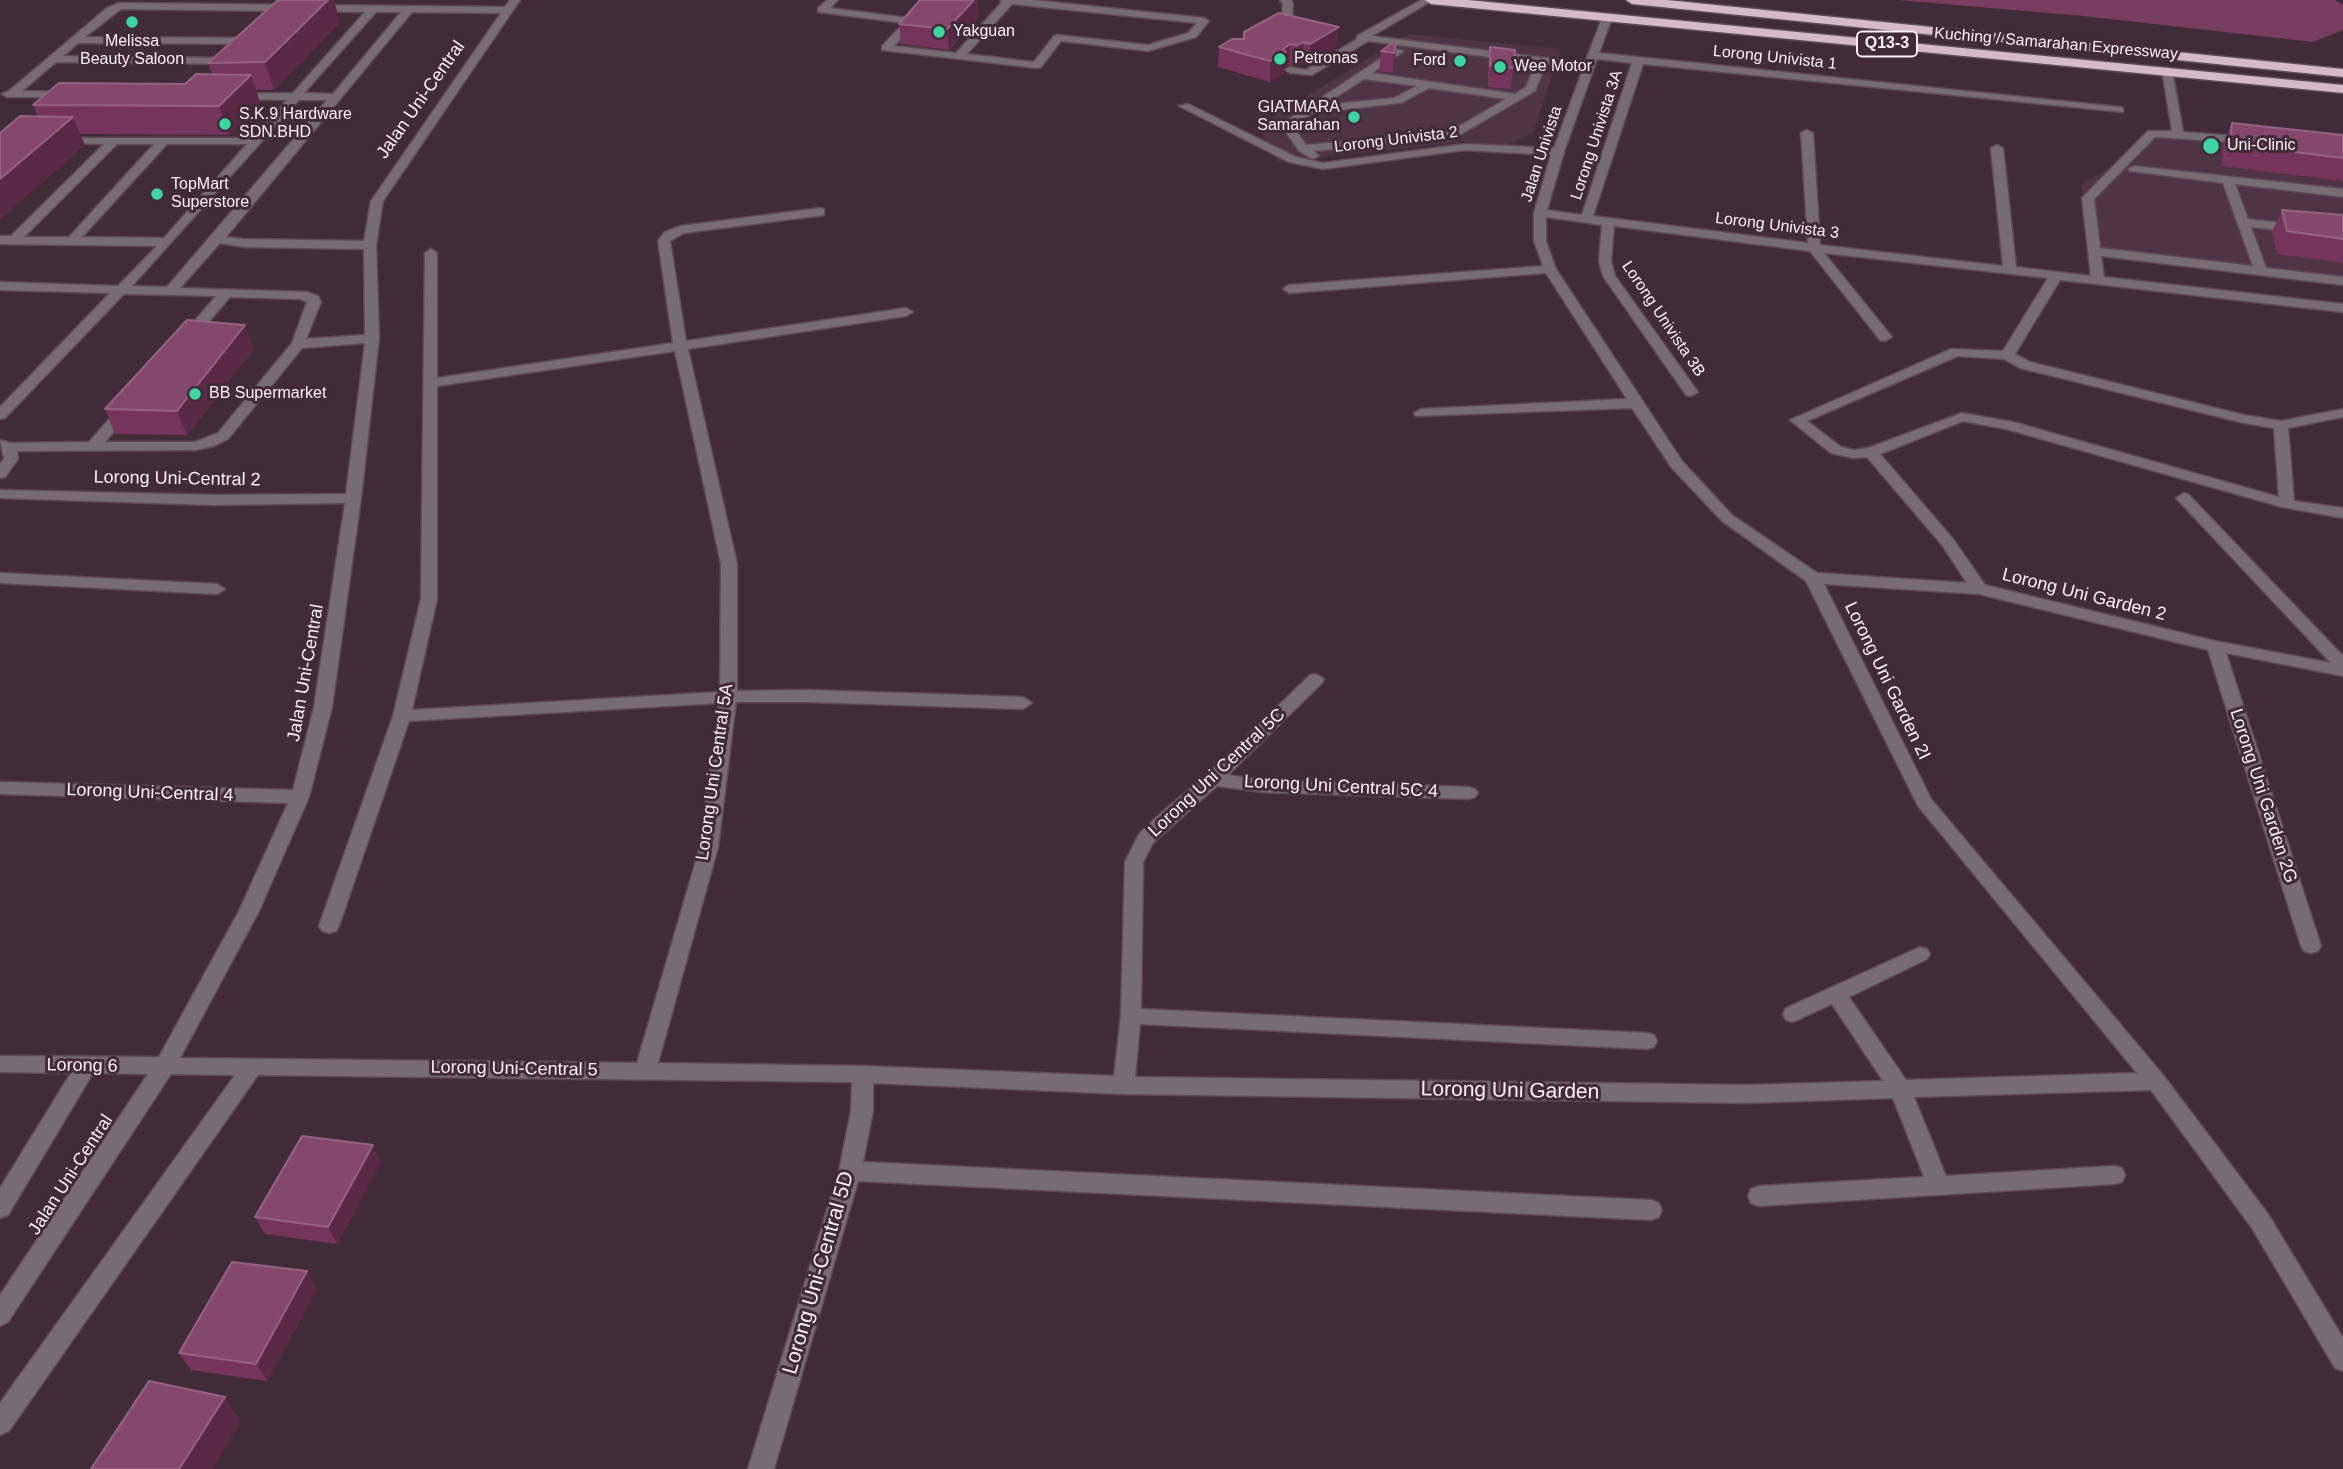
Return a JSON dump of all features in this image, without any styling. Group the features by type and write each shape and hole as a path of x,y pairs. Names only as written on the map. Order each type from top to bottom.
{"highway":[{"name":"Kuching / Samarahan Expressway","path":"1429,0 2343,89"},
{"name":"Kuching / Samarahan Expressway","path":"1632,0 2343,73"}],"street":[{"path":"833,0 822,10 912,20 886,48 1037,65 1058,38 1148,48 1192,35 1204,21 1008,0 959,56"},
{"path":"1265,32 1287,18 1286,0"},
{"path":"1290,70 1308,73 1429,0"},
{"path":"6,94 54,59 111,10 128,5 284,12 511,5"},
{"name":"Jalan Uni-Central","path":"0,1315 164,1068 249,911 300,797 323,707 353,498 372,338 370,246 377,201 511,5"},
{"path":"0,415 167,242 373,9"},
{"path":"170,291 217,239 409,9"},
{"name":"Jalan Univista","path":"1608,18 1558,152 1540,213 1540,241 1550,269 1676,464 1727,518 1813,578"},
{"path":"1277,26 1296,33"},
{"path":"76,40 259,37 227,70"},
{"path":"1342,41 1366,38"},
{"name":"Lorong Univista 1","path":"1366,38 1542,60 1639,59 2119,110"},
{"path":"1323,166 1303,149 1287,125 1408,44"},
{"path":"54,59 236,61"},
{"name":"Lorong Univista 3A","path":"1586,220 1639,59"},
{"path":"1303,149 1452,135 1531,89 1542,60"},
{"path":"2167,71 2178,133"},
{"path":"1362,75 1514,97"},
{"path":"1308,110 1397,101 1427,85"},
{"path":"6,94 82,95"},
{"path":"59,104 69,94"},
{"path":"228,96 335,97"},
{"path":"1184,106 1293,160 1323,166"},
{"path":"1807,133 1814,248 1885,337"},
{"path":"2098,279 2090,194 2152,133 2178,133 2260,142"},
{"path":"47,139 258,141"},
{"path":"14,240 114,140"},
{"path":"72,241 164,140"},
{"name":"Lorong Univista 2","path":"1323,166 1465,147 1558,152"},
{"path":"1997,148 2010,271"},
{"path":"2134,169 2343,193"},
{"path":"2228,180 2261,271"},
{"name":"Lorong Uni Central 5A","path":"645,1071 709,847 728,697 729,564 680,345 664,241 681,230 820,212"},
{"name":"Lorong Univista 3","path":"1540,213 1814,248 2343,308"},
{"path":"2243,222 2343,234"},
{"name":"Lorong Univista 3B","path":"1608,223 1605,261 1609,275 1691,392"},
{"path":"217,239 243,243 370,246"},
{"path":"0,240 167,242"},
{"path":"2095,251 2343,281"},
{"path":"329,926 402,716 429,599 431,253"},
{"path":"1289,289 1550,269"},
{"path":"2007,355 2056,276"},
{"path":"0,286 302,295 313,299 298,344 223,436 195,446 4,446 11,459 0,474"},
{"path":"183,344 227,292"},
{"path":"432,383 906,312"},
{"path":"298,344 372,338"},
{"path":"2343,413 2281,425 2244,419 2025,365 2007,355 1956,352 1797,420 1836,450 1854,454 1871,452 1962,417 2008,425 2287,504 2343,513"},
{"path":"94,446 138,395"},
{"path":"1421,413 1639,403"},
{"path":"2281,425 2287,504"},
{"path":"1871,452 1948,542 1979,589"},
{"name":"Lorong Uni-Central 2","path":"0,494 215,500 353,498"},
{"path":"2184,498 2343,669"},
{"path":"0,578 217,589"},
{"name":"Lorong Uni Garden 2","path":"1813,578 1979,589 2216,646 2343,669"},
{"name":"Lorong Uni Garden 2I","path":"1813,578 1924,802 2156,1081 2260,1221 2343,1360"},
{"name":"Lorong Uni Garden 2G","path":"2216,646 2311,946"},
{"name":"Lorong Uni Central 5C","path":"1123,1085 1131,1016 1133,862 1146,839 1213,779 1316,679"},
{"path":"402,716 728,697 809,696 1023,703"},
{"name":"Lorong Uni Central 5C 4","path":"1213,779 1262,786 1469,793"},
{"name":"Lorong Uni-Central 4","path":"0,789 300,797"},
{"path":"1793,1014 1920,954"},
{"path":"1836,994 1900,1089 1939,1186"},
{"path":"1131,1016 1647,1041"},
{"name":"Lorong 6","path":"0,1064 164,1068"},
{"path":"0,1423 254,1065"},
{"name":"Lorong Uni-Central 5","path":"164,1068 254,1065 863,1074"},
{"path":"0,1208 87,1066"},
{"name":"Lorong Uni Garden","path":"863,1074 1123,1085 1747,1094 2156,1081"},
{"name":"Lorong Uni-Central 5D","path":"761,1469 850,1171 862,1111 863,1074"},
{"path":"850,1171 1651,1210"},
{"path":"1759,1196 2113,1175"}],"shaded area":[{"path":"1898,0 2335,0 2343,5 2343,30 2313,42 2084,16"},
{"path":"1409,34 1561,49 1533,133 1501,148 1465,142 1278,161 1258,126"},
{"path":"2164,134 2343,152 2343,285 2087,254 2081,185"}],"building":[{"path":"278,0 328,0 265,62 208,63"},
{"path":"920,0 974,0 947,29 899,24"},
{"path":"1279,13 1339,27 1310,44 1290,44 1283,49 1286,52 1270,61 1219,47 1232,39 1244,39 1244,32"},
{"path":"1394,42 1394,53 1381,51"},
{"path":"1490,47 1515,50 1513,68 1490,66"},
{"path":"196,74 251,75 219,106 33,105 59,83 185,84"},
{"path":"20,116 73,117 0,179 0,133"},
{"path":"2232,123 2343,135 2343,158 2230,144"},
{"path":"2282,210 2343,215 2343,239 2287,231"},
{"path":"187,320 245,325 177,411 105,409"},
{"path":"302,1136 373,1145 328,1227 255,1217"},
{"path":"232,1262 307,1271 256,1364 179,1353"},
{"path":"149,1381 225,1397 179,1469 91,1469"}],"place":[{"name":"Melissa Beauty Saloon","path":"132,22"},
{"name":"Yakguan","path":"939,32"},
{"name":"Petronas","path":"1280,59"},
{"name":"Ford","path":"1460,61"},
{"name":"Wee Motor","path":"1500,67"},
{"name":"GIATMARA Samarahan","path":"1354,117"},
{"name":"S.K.9 Hardware SDN.BHD","path":"225,124"},
{"name":"Uni-Clinic","path":"2211,146"},
{"name":"TopMart Superstore","path":"157,194"},
{"name":"BB Supermarket","path":"195,394"}]}
